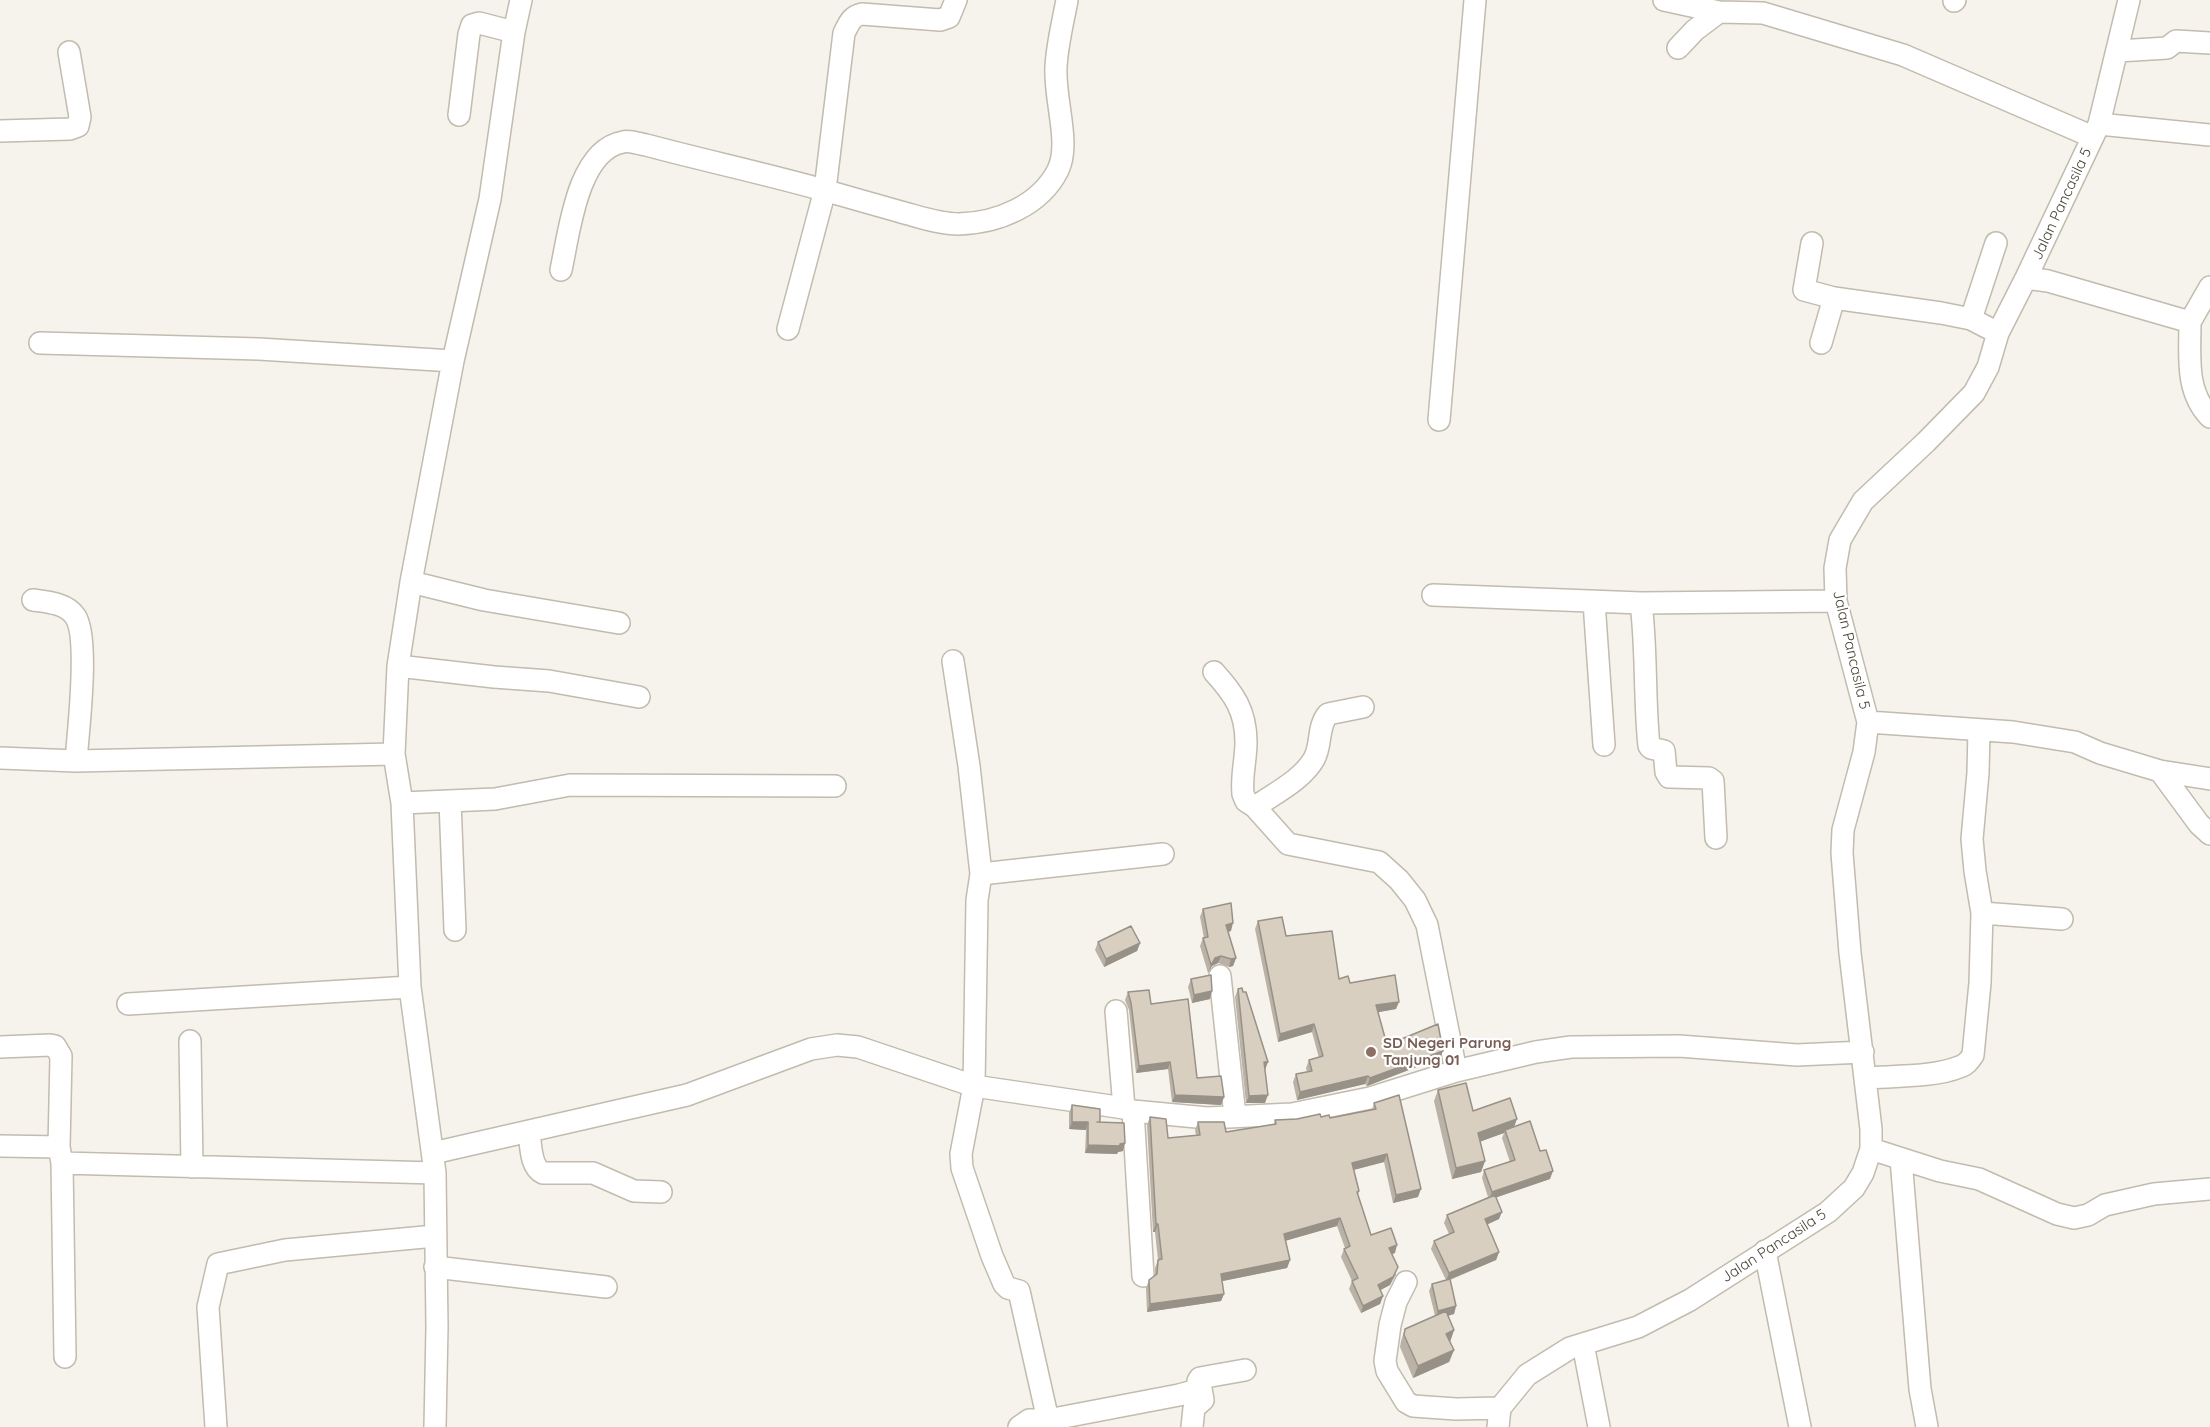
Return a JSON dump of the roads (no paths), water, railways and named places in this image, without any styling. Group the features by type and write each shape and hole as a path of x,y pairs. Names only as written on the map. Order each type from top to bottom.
{"street":[{"path":"435,1427 437,1327 434,1163 410,987 402,803 394,754 398,666 411,582 453,361 490,199 514,32 521,0"},
{"path":"788,329 825,190 844,33 855,15 875,14 940,20 949,17 956,0"},
{"path":"561,270 580,185 594,162 608,148 624,141 825,190 936,222 957,224 996,219 1018,209 1049,185 1059,169 1063,154 1056,90 1056,66 1067,0"},
{"path":"1439,420 1475,0"},
{"path":"1664,0 1719,12 1763,14 1903,55 2096,131 2210,135"},
{"name":"Jalan Pancasila 5","path":"1499,1417 1527,1375 1570,1348 1638,1327 1690,1300 1828,1212 1854,1188 1863,1173 1871,1149 1866,1078 1850,952 1842,853 1843,830 1864,752 1868,722 1836,601 1837,551 1840,540 1863,501 1974,393 1988,367 1998,333 2096,131 2129,0"},
{"path":"1678,48 1695,30 1719,12"},
{"path":"459,115 472,25 479,23 514,32"},
{"path":"2118,51 2167,48 2176,41 2210,42"},
{"path":"0,131 70,129 78,126 80,117 69,52"},
{"path":"1812,243 1804,290 1834,298 1971,319 1998,333"},
{"path":"1971,319 1996,243"},
{"path":"2026,278 2048,281 2190,322"},
{"path":"2210,287 2190,322 2190,382 2197,400 2210,417"},
{"path":"1821,344 1834,298"},
{"path":"40,343 259,349 453,361"},
{"path":"411,582 484,600 619,623"},
{"path":"1433,595 1641,603 1836,601"},
{"path":"33,600 52,602 67,608 76,617 82,639 76,761"},
{"path":"1594,602 1604,745"},
{"path":"1641,603 1645,635 1645,708 1649,746 1664,751 1666,772 1669,777 1709,778 1713,781 1716,838"},
{"path":"953,661 969,766 981,874 977,900 974,1086 961,1154 962,1168 1004,1284 1008,1288 1019,1291 1048,1420"},
{"path":"398,666 549,681 639,697"},
{"path":"1214,672 1233,693 1242,714 1246,742 1243,794 1246,801 1256,807 1288,844 1379,862 1410,893 1427,925 1456,1071"},
{"path":"1256,807 1300,776 1315,758 1322,726 1328,714 1363,707"},
{"path":"1868,722 2044,736 2075,742 2100,753 2160,771 2210,779"},
{"path":"1866,1078 1939,1072 1959,1067 1968,1062 1973,1055 1980,982 1982,913 1972,839 1979,730"},
{"path":"0,758 76,761 394,754"},
{"path":"2160,771 2199,825 2210,834"},
{"path":"402,803 495,799 570,785 835,786"},
{"path":"450,801 455,930"},
{"path":"981,874 1163,854"},
{"path":"1982,913 2062,919"},
{"path":"1220,976 1235,1116"},
{"path":"128,1004 410,987"},
{"path":"1116,1011 1129,1110 1143,1276"},
{"path":"190,1041 192,1167"},
{"path":"0,1047 50,1045 55,1046 61,1056 60,1155 65,1357"},
{"path":"0,1146 60,1155 192,1167 434,1163 529,1132 687,1095 811,1049 837,1045 858,1047 974,1086 1129,1110 1207,1118 1292,1114 1370,1098 1456,1071 1536,1052 1570,1047 1679,1046 1797,1055 1863,1052"},
{"path":"529,1132 534,1162 539,1172 593,1173 634,1191 662,1192"},
{"path":"1871,1149 1940,1171 1979,1179 2057,1214 2074,1218 2088,1215 2105,1205 2154,1194 2210,1188"},
{"path":"1901,1159 1920,1389 1927,1427"},
{"path":"216,1427 208,1307 218,1264 285,1250 435,1236"},
{"path":"1765,1251 1800,1427"},
{"path":"435,1267 606,1287"},
{"path":"1406,1282 1396,1303 1390,1325 1385,1361 1387,1371 1406,1402 1413,1406 1456,1409 1499,1417"},
{"path":"1583,1344 1599,1427"},
{"path":"1192,1427 1194,1408 1203,1400 1198,1381 1200,1378 1245,1370"},
{"path":"1019,1427 1029,1420 1048,1420 1200,1389"}],"place":[{"name":"SD Negeri Parung Tanjung 01","path":"1371,1052"}]}
